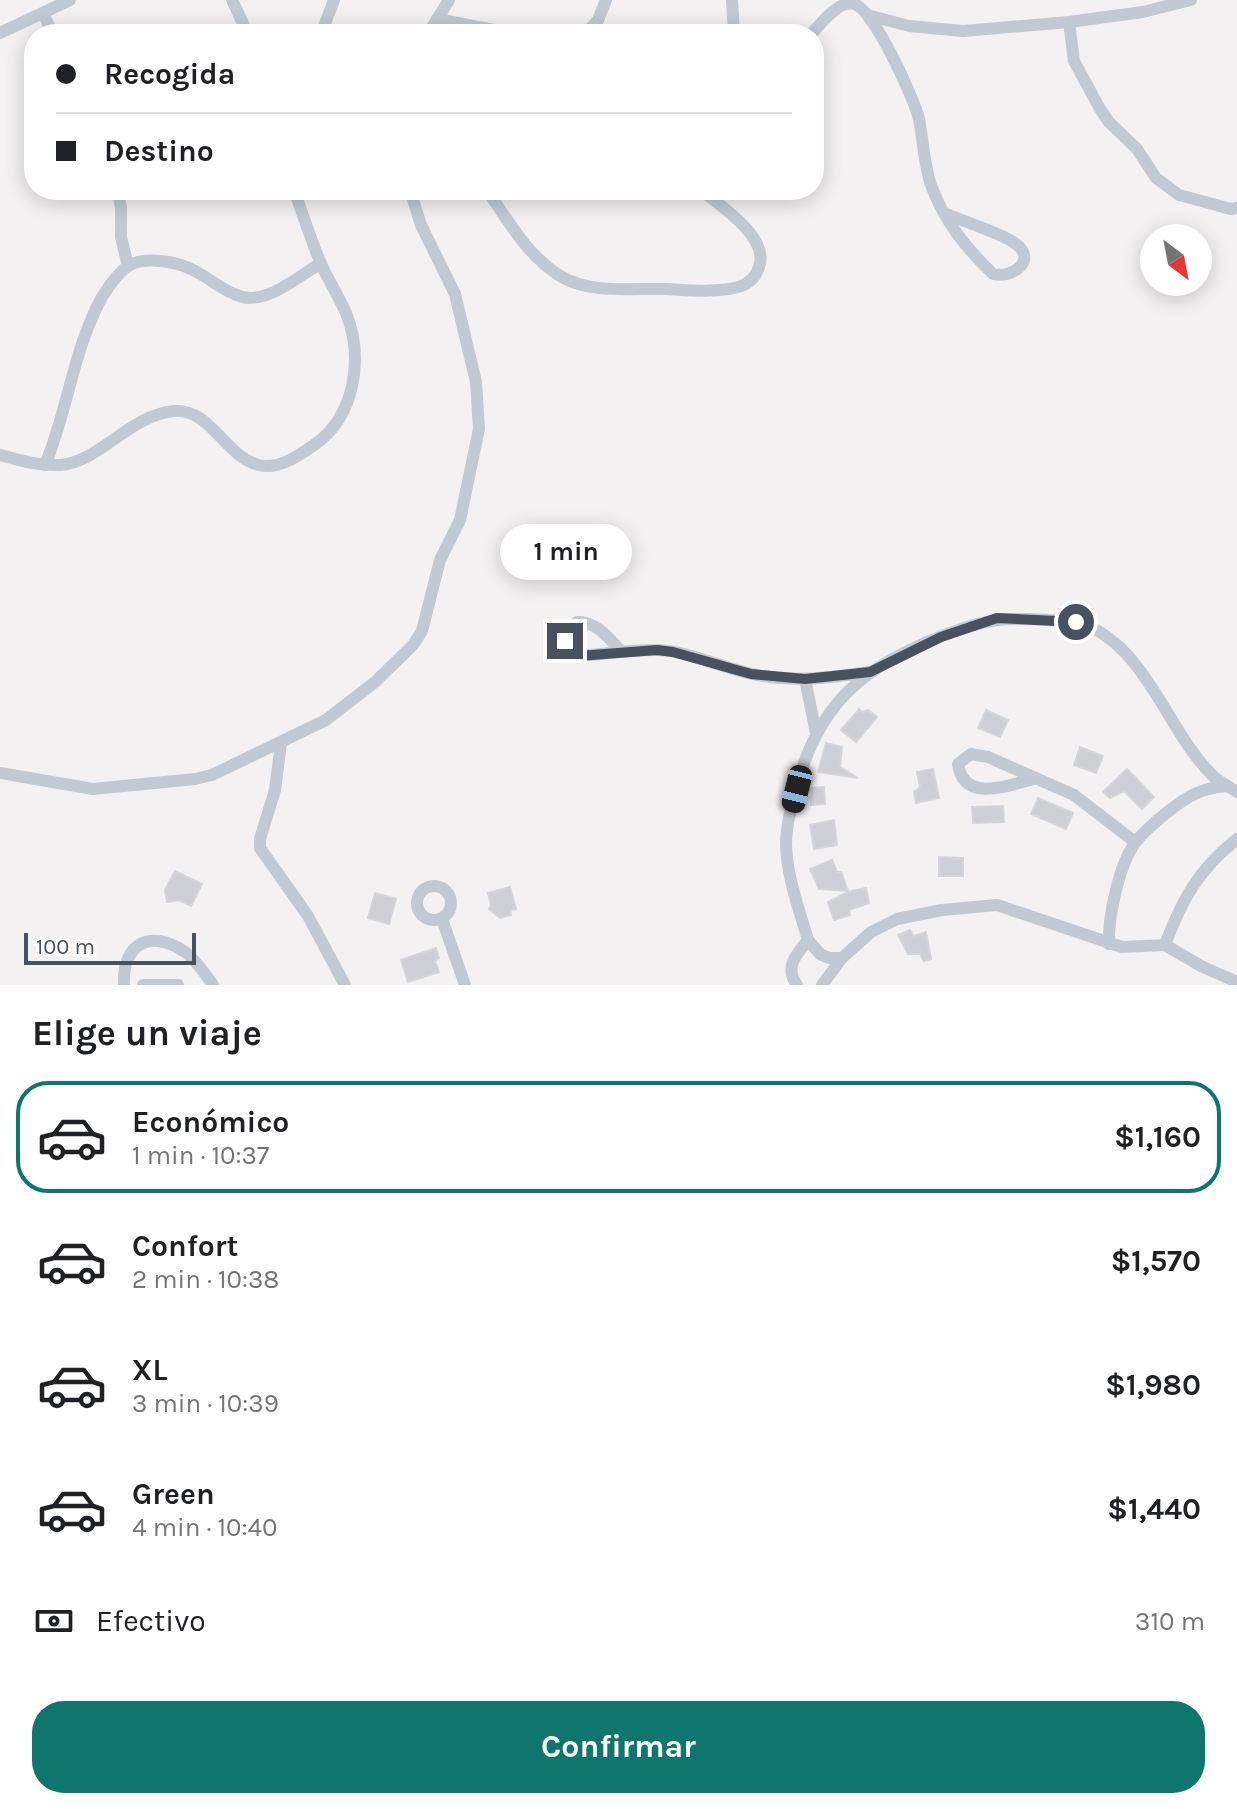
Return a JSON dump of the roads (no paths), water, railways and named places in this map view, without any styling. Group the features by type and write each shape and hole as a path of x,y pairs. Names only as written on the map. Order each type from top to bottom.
{"street":[{"path":"0,33 70,0"},
{"path":"232,0 243,24"},
{"path":"325,24 334,0"},
{"path":"434,24 449,0"},
{"path":"594,24 606,0"},
{"path":"732,0 733,24"},
{"path":"871,16 909,26 963,31 1143,12 1191,0"},
{"path":"821,24 836,10 849,4 857,4 871,16 913,101 930,183 944,213 966,248 993,274 1010,274 1025,261 1013,242 944,213"},
{"path":"43,13 48,24"},
{"path":"437,19 461,24"},
{"path":"1069,22 1074,61 1093,97 1108,121 1137,149 1156,178 1179,195 1237,208"},
{"path":"119,200 121,237 128,266"},
{"path":"0,455 45,465 63,465 77,460 132,425 162,413 179,411 204,421 231,450 259,465 273,466 286,462 320,440 332,429 348,403 354,347 346,314 321,263 298,200"},
{"path":"0,773 93,789 195,779 222,770 326,720 375,682 413,645 422,631 440,560 457,528 479,429 476,382 455,294 421,225 413,200"},
{"path":"494,200 526,246 563,278 598,288 718,290 740,287 757,274 763,258 761,250 755,239 713,200"},
{"path":"45,465 56,439 69,383 86,332 103,295 128,266 138,262 181,265 249,298 274,291 321,263"},
{"path":"842,958 820,954 808,940 791,880 786,832 804,760 816,733 836,704 870,672 941,637 997,618 1084,624 1105,637 1132,661 1208,770 1232,789"},
{"path":"621,651 673,652 751,674 805,679 870,672"},
{"path":"805,679 816,733"},
{"path":"281,743 275,790 260,848 308,916 345,985"},
{"path":"1034,779 990,790 975,788 966,783 958,764 971,754 978,754 1074,795 1135,842"},
{"path":"1109,944 1112,908 1127,857 1135,842 1188,798 1211,788 1232,789"},
{"path":"1165,945 1185,896 1212,861 1237,839"},
{"path":"822,985 842,958 871,932 897,919 976,905 1014,909 1122,947 1165,945 1237,982"},
{"path":"442,919 465,985"},
{"path":"797,985 790,970 791,962 808,940"},
{"path":"124,985 125,964 136,946 146,942 165,942 183,950 213,985"},
{"path":"143,985 178,985"}]}
